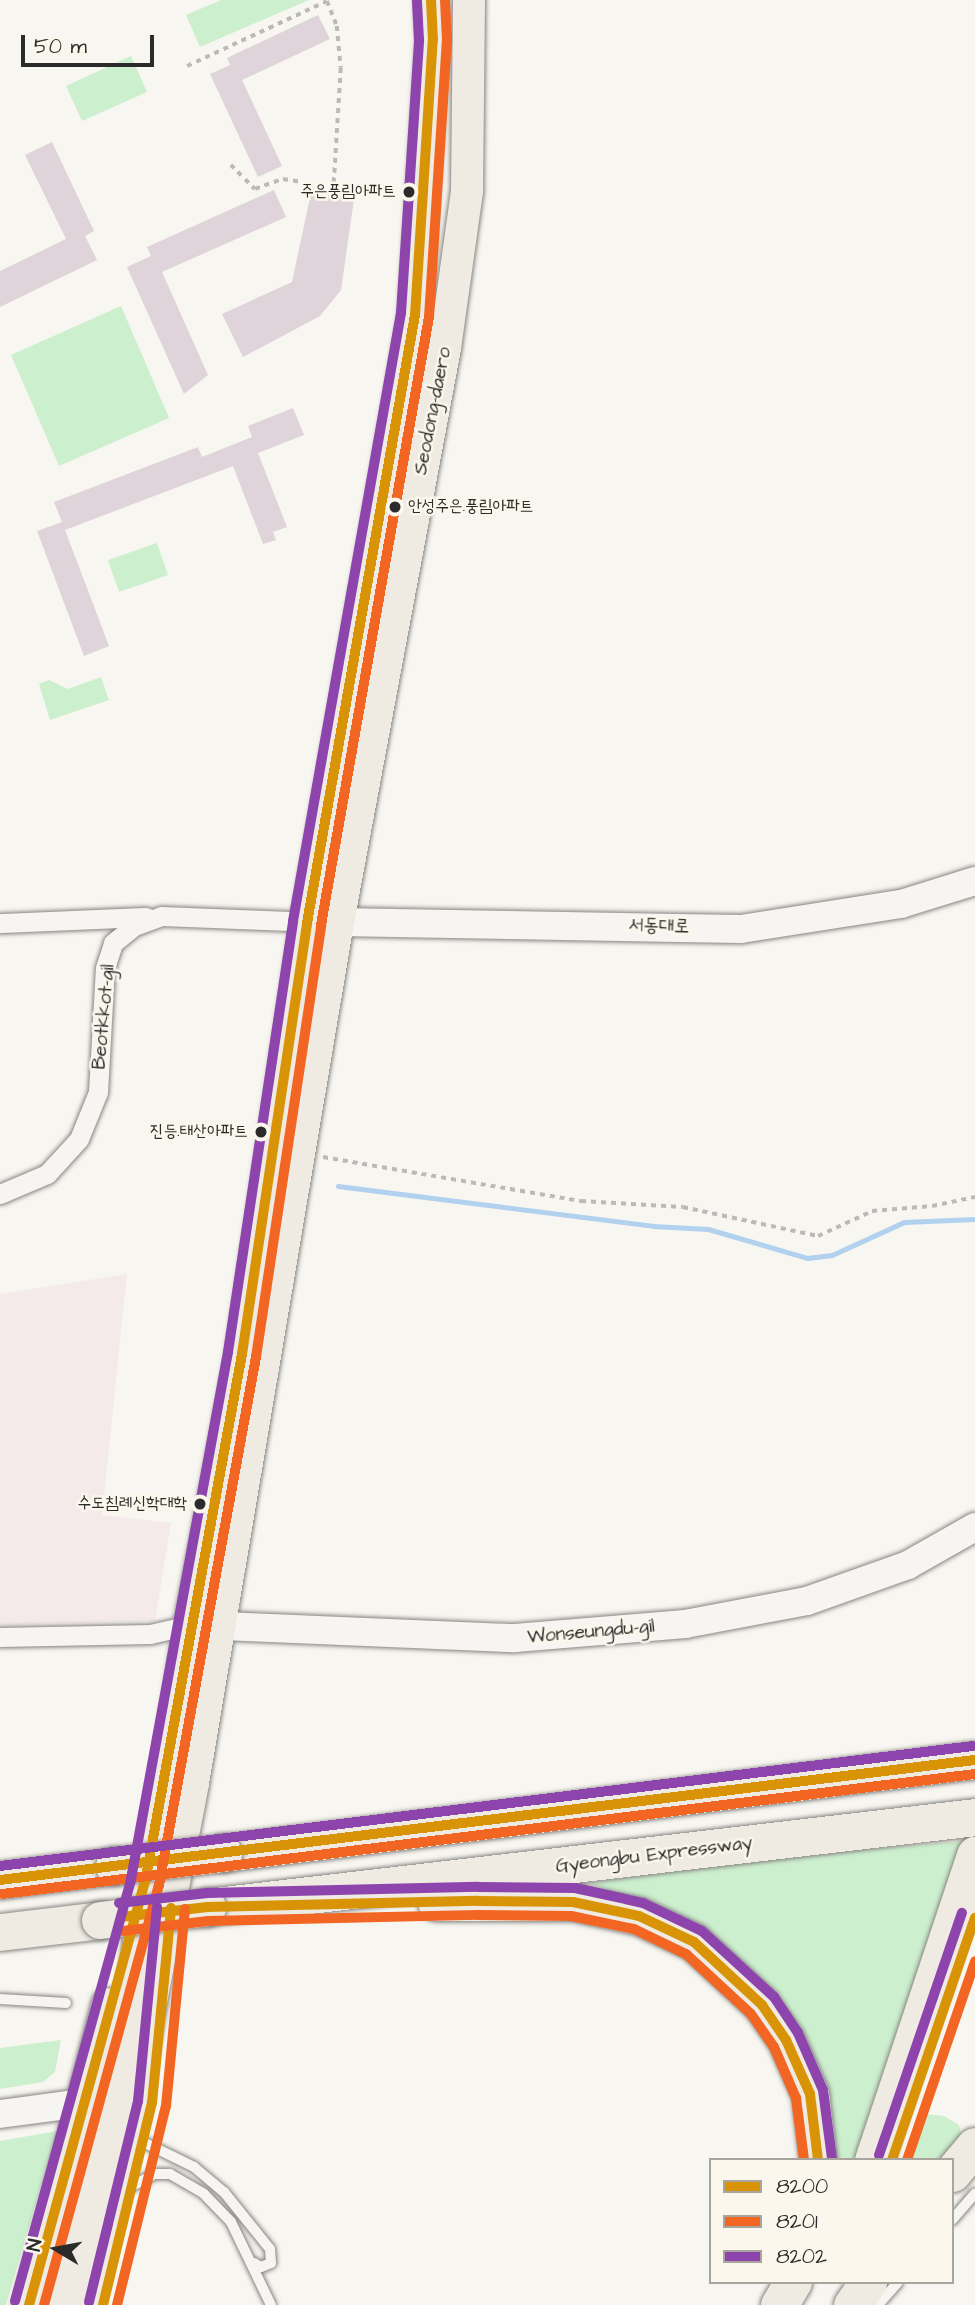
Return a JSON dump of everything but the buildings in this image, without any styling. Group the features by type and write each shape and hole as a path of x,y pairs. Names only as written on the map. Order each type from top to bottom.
{"highway":[{"path":"0,1880 144,1876 223,1853 969,1761"},
{"name":"Gyeongbu Expressway","path":"207,1907 960,1819"},
{"path":"874,2158 975,1855"},
{"path":"0,1932 207,1907 573,1902 639,1916 694,1942 726,1967 762,2005 786,2040 810,2094 818,2158"},
{"path":"892,2158 975,1918"},
{"path":"954,2171 975,2146"},
{"path":"779,2305 792,2284"},
{"path":"809,2305 820,2284"},
{"path":"832,2305 843,2284"},
{"path":"852,2305 868,2284"}],"main road":[{"name":"Seodong-daero","path":"204,1625 307,923 415,315 433,40 431,0"},
{"name":"Seodong-daero","path":"58,2305 136,1973 144,1876 204,1625 301,1153 338,922 445,348 467,191 471,6"},
{"name":"Seodong-daero","path":"83,2305 123,2147 144,1876"},
{"path":"29,2305 144,1876"},
{"path":"103,2305 152,2103 144,1876"}],"street":[{"name":"서동대로","path":"338,922 741,929 901,904 975,881"},
{"name":"Beotkkot-gil","path":"0,1195 47,1174 79,1139 98,1092 105,968 113,943 134,926 161,916 338,922"},
{"path":"0,923 161,916"},
{"name":"Wonseungdu-gil","path":"204,1625 515,1638 685,1624 807,1601 908,1565 975,1527"},
{"path":"0,1637 150,1633 204,1625"},
{"path":"0,2114 81,2103"}],"lane":[{"path":"0,2000 66,2003"},
{"path":"143,2141 194,2167 224,2192 270,2249 267,2266 254,2263"},
{"path":"132,2186 155,2174 170,2174 189,2183 231,2222 254,2263 271,2305"},
{"path":"954,2218 975,2194"},
{"path":"878,2305 896,2284"}],"path":[{"path":"187,66 327,1 337,26 341,68 334,184"},
{"path":"231,165 255,189 283,179 301,182"},
{"path":"301,1153 494,1189 581,1201 683,1207 818,1236 872,1211 932,1206 975,1197"}],"shaded area":[{"path":"127,1274 102,1515 171,1523 155,1621 0,1625 0,1294"}],"green space":[{"path":"221,0 309,0 200,47 186,15"},
{"path":"131,56 147,92 82,121 66,86"},
{"path":"121,306 169,418 59,466 11,355"},
{"path":"157,543 168,575 119,592 108,560"},
{"path":"101,677 109,700 50,720 39,684 49,680 68,689"},
{"path":"965,1841 860,2158 831,2158 780,2000 745,1963 691,1921 589,1883 797,1855"},
{"path":"61,2040 55,2072 43,2082 0,2089 0,2048"},
{"path":"925,2114 944,2116 959,2125 961,2135 952,2158 909,2158"},
{"path":"57,2131 6,2305 0,2305 0,2141"}],"waterway":[{"path":"338,1186 653,1226 708,1229 807,1258 832,1255 904,1222 975,1219"}],"transit line":[{"name":"8200","path":"29,2305 145,1882 242,1354 307,923 415,315 433,40 431,0"},
{"name":"8201","path":"44,2305 159,1885 256,1357 321,925 429,317 447,41 445,0"},
{"name":"8202","path":"15,2301 131,1879 228,1352 293,921 401,313 419,40 417,1"},
{"name":"8202","path":"0,1866 973,1746"},
{"name":"8200","path":"0,1880 975,1760"},
{"name":"8201","path":"2,1894 975,1774"},
{"name":"8202","path":"119,1903 207,1893 478,1887 575,1888 643,1903 702,1931 774,1997 798,2033 823,2090 832,2158"},
{"name":"8200","path":"121,1917 207,1907 478,1901 573,1902 639,1916 694,1942 762,2005 786,2040 810,2094 818,2158"},
{"name":"8202","path":"89,2302 138,2101 157,1907"},
{"name":"8200","path":"103,2305 152,2103 171,1908"},
{"name":"8201","path":"117,2305 166,2106 185,1909"},
{"name":"8202","path":"879,2155 962,1913"},
{"name":"8201","path":"123,1931 208,1921 478,1915 571,1916 634,1929 686,1954 751,2014 774,2047 796,2098 804,2158"},
{"name":"8200","path":"893,2158 975,1918"},
{"name":"8201","path":"908,2158 975,1961"}],"place":[{"name":"주은풍림아파트","path":"409,192"},
{"name":"안성주은.풍림아파트","path":"395,507"},
{"name":"진등.태산아파트","path":"261,1132"},
{"name":"수도침례신학대학","path":"200,1504"}]}
